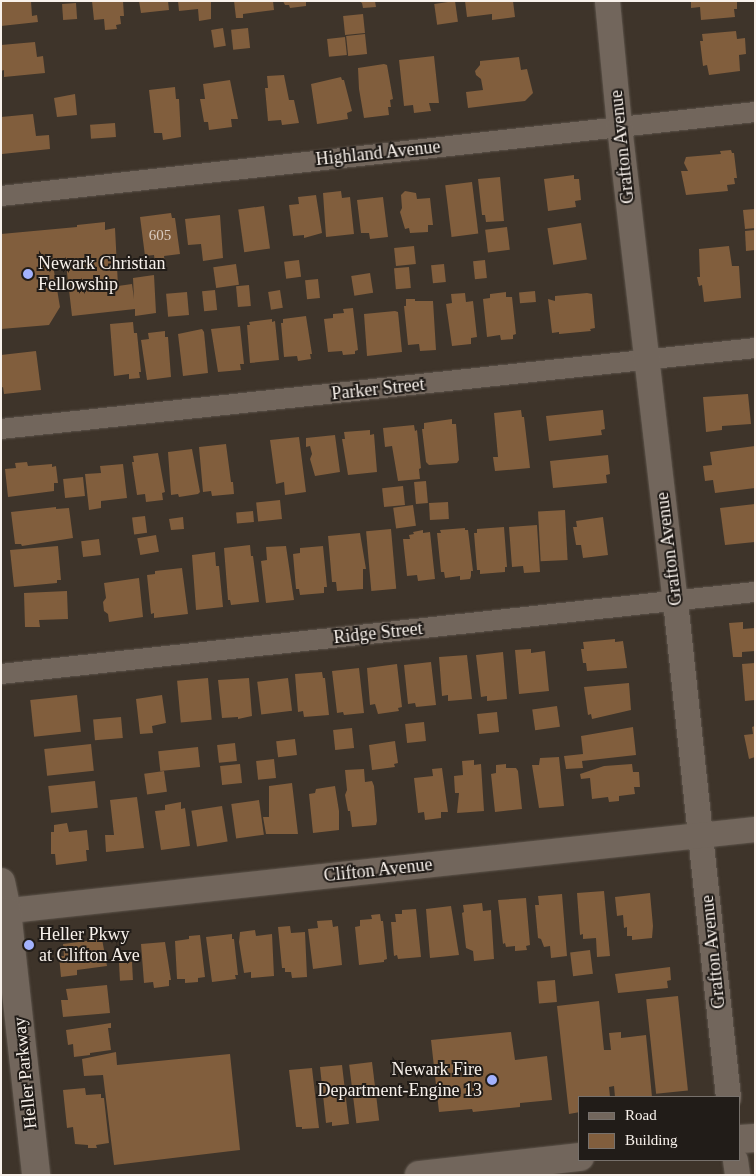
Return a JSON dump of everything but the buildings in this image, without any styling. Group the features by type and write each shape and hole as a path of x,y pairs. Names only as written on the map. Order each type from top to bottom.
{"main road":[{"name":"Heller Parkway","path":"1,882 36,1175"},
{"path":"741,1139 755,1138"},
{"path":"418,1175 578,1157"}],"street":[{"name":"Grafton Avenue","path":"607,1 619,126 675,601 728,1096"},
{"name":"Highland Avenue","path":"1,196 755,112"},
{"name":"Parker Street","path":"1,430 755,348"},
{"name":"Ridge Street","path":"1,674 755,592"},
{"name":"Clifton Avenue","path":"4,911 755,829"},
{"path":"735,1161 737,1175"}],"place":[{"name":"Newark Christian Fellowship","path":"28,274"},
{"name":"Heller Pkwy at Clifton Ave","path":"29,945"},
{"name":"Newark Fire Department-Engine 13","path":"492,1080"}]}
